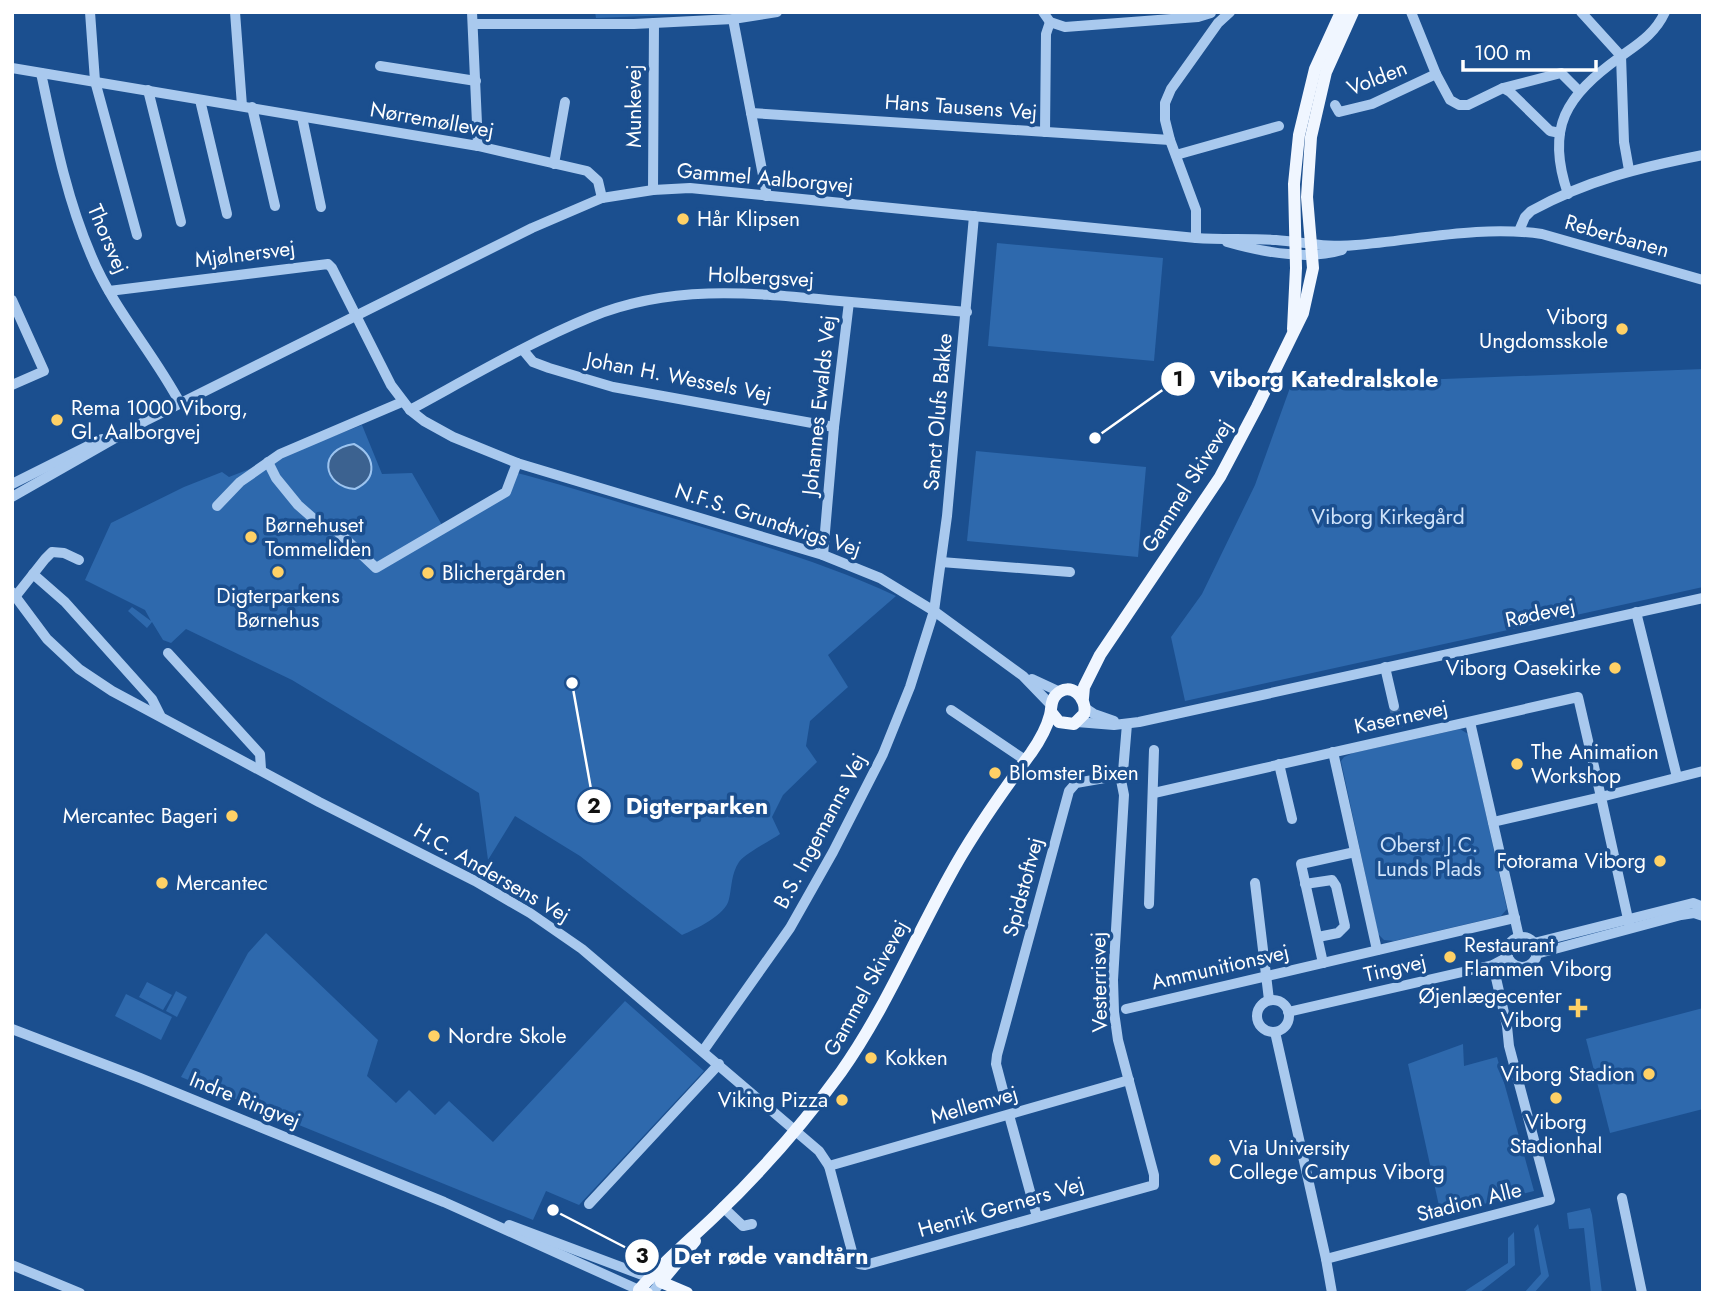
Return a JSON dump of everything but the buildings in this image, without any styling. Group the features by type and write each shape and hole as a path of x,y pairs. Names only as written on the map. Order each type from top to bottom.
{"main road":[{"name":"Gammel Skivevej","path":"1293,330 1294,184 1301,123 1315,69 1341,12"},
{"name":"Gammel Skivevej","path":"1084,703 1084,687 1100,654 1220,477 1303,313 1309,290 1312,250 1307,197 1311,136 1326,72 1353,12"},
{"name":"Gammel Skivevej","path":"1063,691 1100,654"},
{"path":"1063,691 1075,692 1084,703 1084,714 1077,722 1063,724 1056,719 1051,709 1054,697 1063,691"},
{"name":"Gammel Skivevej","path":"643,1292 795,1129 841,1071 859,1044 950,875 1034,748 1051,709"},
{"name":"Gammel Skivevej","path":"1034,748 1063,724"},
{"name":"Indre Ringvej","path":"655,1280 687,1293"}],"street":[{"path":"90,12 95,81 137,235"},
{"path":"235,12 247,107 275,206"},
{"path":"472,12 478,146"},
{"path":"474,24 654,23 733,19 777,12"},
{"path":"1043,12 1050,22 1065,27 1198,17 1211,12 1218,23"},
{"path":"1196,238 1196,210 1170,140 1165,120 1165,103 1171,89 1218,23 1230,12"},
{"name":"Volden","path":"1411,12 1436,74 1450,100 1459,105 1468,105 1499,88 1562,73 1579,91"},
{"path":"1581,12 1621,56 1624,142 1629,170"},
{"path":"1568,194 1561,175 1558,152 1565,114 1583,85 1639,45 1653,32 1665,12"},
{"path":"733,19 767,196"},
{"path":"1045,132 1046,34 1050,22"},
{"name":"Munkevej","path":"653,190 654,23"},
{"path":"380,66 476,81"},
{"name":"Nørremøllevej","path":"12,68 478,146 593,174 598,180 602,198"},
{"name":"Thorsvej","path":"41,72 61,165 91,256 109,291 180,403"},
{"name":"Volden","path":"1335,105 1339,112 1372,104 1436,74"},
{"path":"1503,88 1550,131 1560,133"},
{"path":"148,90 181,222"},
{"path":"200,100 228,214"},
{"path":"554,164 565,102"},
{"name":"Hans Tausens Vej","path":"751,113 1170,140"},
{"path":"302,117 321,207"},
{"path":"1176,155 1279,126"},
{"path":"1519,231 1531,211 1602,179 1629,170 1703,155"},
{"name":"Gammel Aalborgvej","path":"12,497 180,403 532,228 602,198 653,190 690,188 1221,240 1246,248 1295,248 1312,250 1323,255 1355,245"},
{"name":"Sanct Olufs Bakke","path":"934,611 949,503 974,216"},
{"name":"Reberbanen","path":"1355,245 1449,234 1519,231 1542,234 1703,280"},
{"name":"Mjølnersvej","path":"109,291 323,264 332,268 355,316"},
{"name":"Holbergsvej","path":"406,406 592,316 636,303 686,294 739,292 967,312"},
{"path":"12,300 44,371 12,385"},
{"name":"Johannes Ewalds Vej","path":"823,555 834,427 849,302"},
{"name":"N.F.S. Grundtvigs Vej","path":"355,316 391,385 406,406 424,421 453,438 517,463 823,555 880,578 934,611 1023,676 1051,709"},
{"name":"Johan H. Wessels Vej","path":"523,351 533,362 614,387 834,427"},
{"path":"217,506 240,482 280,454 406,406"},
{"name":"Gammel Aalborgvej","path":"12,484 116,431 147,420"},
{"path":"268,462 276,478 298,505 323,527 337,531 376,568 506,492 517,463"},
{"name":"H.C. Andersens Vej","path":"79,559 52,552 14,595 47,639 79,669 112,691 530,912 582,949 719,1064 819,1151 829,1166"},
{"path":"941,562 1070,572"},
{"name":"H.C. Andersens Vej","path":"33,574 65,602 152,699 160,716"},
{"name":"Rødevej","path":"1077,722 1127,724 1703,598"},
{"name":"B.S. Ingemanns Vej","path":"703,1051 790,928 839,842 883,754 910,687 934,611"},
{"path":"1636,612 1677,777"},
{"path":"168,653 260,754 261,769"},
{"path":"1385,667 1394,706"},
{"name":"N.F.S. Grundtvigs Vej","path":"1023,676 1063,691"},
{"name":"Kasernevej","path":"1377,950 1333,752 1400,732 1471,722 1577,697 1601,797"},
{"name":"Rødevej","path":"1084,703 1094,714 1127,724"},
{"path":"951,709 1026,760"},
{"name":"Kasernevej","path":"1471,722 1519,937"},
{"path":"1120,775 1125,767 1127,724"},
{"path":"1149,904 1154,750"},
{"path":"1154,793 1333,752"},
{"path":"1279,764 1292,819"},
{"path":"1493,822 1703,771"},
{"name":"Vesterrisvej","path":"1120,775 1124,795 1113,980 1114,1012 1118,1040 1154,1175 1154,1185"},
{"name":"Spidstoftvej","path":"1005,1098 996,1064 997,1055 1069,791 1080,782 1120,775"},
{"path":"1601,797 1629,924"},
{"path":"1306,884 1301,864 1354,852"},
{"name":"Ammunitionsvej","path":"1318,937 1338,933 1345,926 1336,886 1332,880 1306,884 1323,963"},
{"path":"1255,883 1264,976 1269,1000"},
{"path":"1535,948 1629,924 1693,903 1703,907"},
{"path":"1629,924 1689,913 1703,916"},
{"name":"Ammunitionsvej","path":"1126,1009 1515,918"},
{"path":"1519,937 1527,938 1535,948 1530,964 1522,967 1513,964 1508,957 1508,947 1519,937"},
{"name":"Tingvej","path":"1288,1012 1493,965 1508,957"},
{"name":"Stadion Alle","path":"1326,1258 1550,1200 1508,1046 1507,1026 1493,965"},
{"path":"1269,1000 1283,1003 1288,1012 1286,1025 1275,1032 1265,1030 1257,1019 1258,1010 1269,1000"},
{"name":"Indre Ringvej","path":"12,1030 140,1078 443,1202 643,1292"},
{"path":"1275,1032 1332,1293"},
{"path":"589,1204 719,1064"},
{"name":"Mellemvej","path":"829,1166 1129,1080"},
{"path":"1009,1115 1037,1217"},
{"name":"Henrik Gerners Vej","path":"829,1166 851,1249 859,1264 865,1265 1154,1185"},
{"path":"1622,1198 1642,1293"},
{"name":"Indre Ringvej","path":"443,1202 655,1280"},
{"path":"719,1212 743,1226 752,1224"},
{"path":"12,1265 80,1293"}],"green space":[{"path":"595,12 720,12 720,13 596,18"},
{"path":"997,243 1163,258 1154,361 988,346"},
{"name":"Viborg Kirkegård","path":"1703,369 1703,587 1185,701 1171,637 1202,594 1255,485 1291,385"},
{"path":"362,425 382,474 412,473 442,525 502,491 509,471 789,554 896,596 828,655 848,687 810,721 806,746 817,762 783,795 772,817 780,834 742,858 733,876 727,905 710,921 682,935 580,856 515,816 488,860 479,793 292,680 186,629 171,643 163,640 152,622 147,628 128,611 132,607 151,621 145,610 85,580 111,523 184,487 222,472 229,477"},
{"path":"976,451 1146,467 1138,557 967,541"},
{"name":"Oberst J.C. Lunds Plads","path":"1460,729 1468,734 1507,909 1501,916 1394,941 1384,940 1378,934 1341,761 1353,753"},
{"path":"266,933 378,1040 367,1076 396,1103 409,1090 435,1115 449,1101 493,1142 625,1001 704,1071 579,1205 546,1191 533,1220 181,1077 248,953"},
{"path":"147,982 172,995 163,1010 139,997"},
{"path":"176,991 187,997 177,1017 166,1011"},
{"path":"126,994 172,1017 161,1040 115,1016"},
{"name":"Viborg Stadion","path":"1703,1008 1703,1109 1610,1133 1586,1039"},
{"path":"1463,1044 1464,1066 1497,1057 1534,1191 1441,1215 1408,1064"},
{"path":"1590,1208 1602,1293 1591,1293 1584,1228 1569,1229 1567,1213"},
{"path":"1538,1224 1549,1276 1534,1293 1524,1293 1541,1274 1534,1229"},
{"path":"1514,1232 1515,1265 1479,1293 1462,1293 1508,1263 1508,1238"}],"shaded area":[{"path":"354,444 366,454 371,467 368,479 355,489 336,481 330,475 328,467 334,453 342,447"}],"tunnel":[{"path":"1394,706 1398,728"}],"place":[{"name":"Hår Klipsen","path":"683,219"},
{"name":"Viborg Ungdomsskole","path":"1622,329"},
{"name":"Rema 1000 Viborg, Gl. Aalborgvej","path":"57,420"},
{"name":"Viborg Katedralskole","path":"1095,438"},
{"name":"Børnehuset Tommeliden","path":"251,537"},
{"name":"Digterparkens Børnehus","path":"278,572"},
{"name":"Blichergården","path":"428,573"},
{"name":"Viborg Oasekirke","path":"1615,668"},
{"name":"Digterparken","path":"572,683"},
{"name":"The Animation Workshop","path":"1517,764"},
{"name":"Blomster Bixen","path":"995,773"},
{"name":"Mercantec Bageri","path":"232,816"},
{"name":"Fotorama Viborg","path":"1660,861"},
{"name":"Mercantec","path":"162,883"},
{"name":"Restaurant Flammen Viborg","path":"1450,957"},
{"name":"Øjenlægecenter Viborg","path":"1578,1008"},
{"name":"Nordre Skole","path":"434,1036"},
{"name":"Kokken","path":"871,1058"},
{"name":"Viborg Stadion","path":"1649,1074"},
{"name":"Viborg Stadionhal","path":"1556,1098"},
{"name":"Viking Pizza","path":"842,1100"},
{"name":"Via University College Campus Viborg","path":"1215,1160"},
{"name":"Det røde vandtårn","path":"553,1210"}]}
